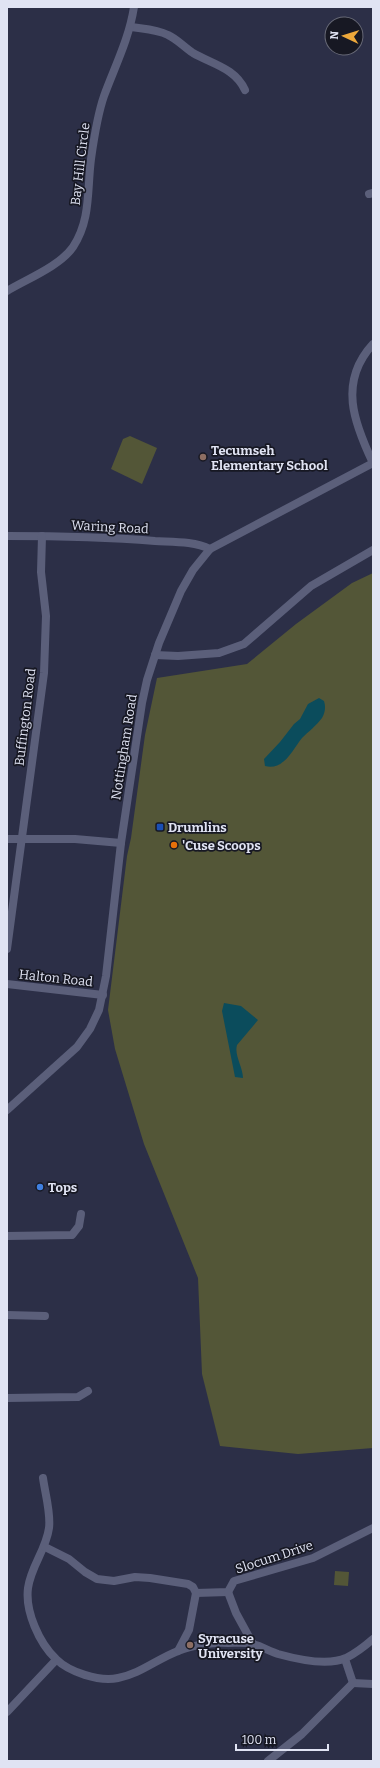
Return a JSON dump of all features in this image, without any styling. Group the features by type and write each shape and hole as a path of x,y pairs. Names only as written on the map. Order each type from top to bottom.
{"street":[{"name":"Bay Hill Circle","path":"7,291 64,257 78,238 86,219 91,160 98,117 104,97 131,27 134,7"},
{"path":"131,27 157,31 168,35 193,52 224,67 241,81 246,90"},
{"path":"373,344 363,358 352,393 355,422 373,463"},
{"name":"Nottingham Road","path":"7,1110 77,1047 90,1029 99,1010 103,995 121,843 142,703 155,655 181,591 192,570 210,549 373,463"},
{"name":"Waring Road","path":"7,536 81,536 201,545 210,549"},
{"name":"Buffington Road","path":"7,949 46,642 46,616 41,572 42,536"},
{"path":"155,655 178,656 219,653 244,644 310,586 373,550"},
{"path":"7,840 22,838 75,839 121,843"},
{"name":"Halton Road","path":"7,984 103,995"},
{"path":"7,1236 72,1235 79,1226 81,1214"},
{"path":"7,1315 45,1316"},
{"path":"7,1398 78,1398 88,1391"},
{"path":"43,1478 49,1529 45,1547 32,1572 28,1589 28,1600 39,1635 56,1660 83,1674 92,1677 116,1679 143,1670 178,1651 220,1642 253,1644 276,1654 309,1661 345,1659 373,1639"},
{"name":"Slocum Drive","path":"253,1644 236,1613 228,1592 234,1581 313,1558 373,1528"},
{"path":"45,1547 69,1559 85,1572 97,1579 114,1581 135,1577 165,1579 188,1584 196,1593 188,1630 178,1651"},
{"name":"Slocum Drive","path":"196,1593 228,1592"},
{"path":"345,1659 353,1683"},
{"path":"7,1712 56,1660"},
{"path":"268,1761 302,1734 353,1683 373,1684"}],"green space":[{"path":"130,436 157,448 142,484 111,469 123,439"},
{"path":"373,573 373,1448 298,1454 220,1446 202,1374 198,1278 144,1144 115,1049 108,1010 127,856 131,838 145,735 157,678 247,664 296,624 352,583"},
{"path":"335,1571 349,1572 348,1586 334,1585"}],"water":[{"path":"319,698 324,701 325,705 324,714 320,721 302,738 283,762 272,767 265,766 264,759 300,719 308,704"},
{"path":"224,1003 241,1006 258,1020 237,1045 236,1049 243,1078 235,1077 222,1011"}],"place":[{"name":"Tecumseh Elementary School","path":"203,457"},
{"name":"Drumlins","path":"160,827"},
{"name":"'Cuse Scoops","path":"174,845"},
{"name":"Tops","path":"40,1187"},
{"name":"Syracuse University","path":"190,1645"}]}
